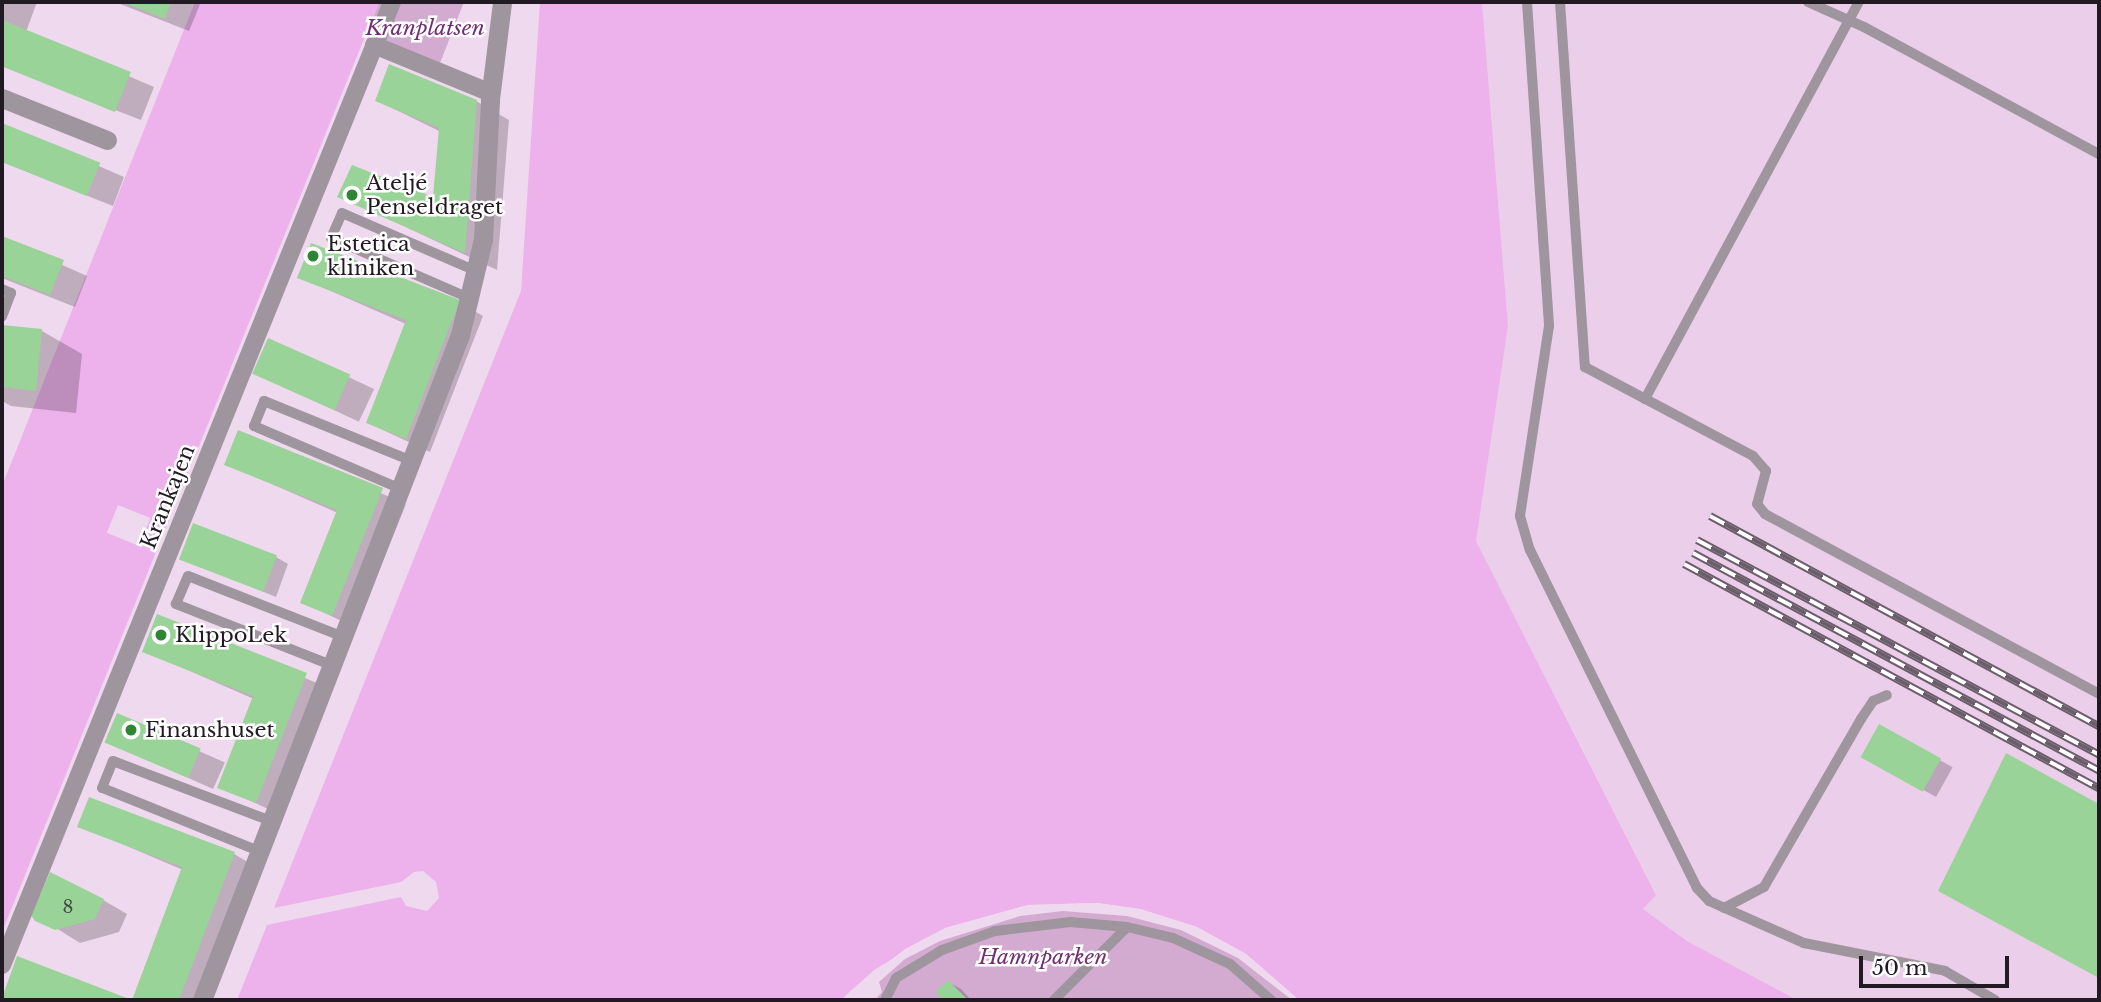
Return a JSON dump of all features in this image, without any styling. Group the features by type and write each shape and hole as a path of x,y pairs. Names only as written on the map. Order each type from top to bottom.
{"street":[{"name":"Krankajen","path":"2,965 392,2"},
{"path":"202,1000 460,335 483,239 491,93 502,2"},
{"path":"374,45 491,93"},
{"path":"2,98 107,140"}],"lane":[{"path":"1527,2 1549,326 1520,516 1530,550 1697,888 1724,908 1804,943 1945,971 1995,1000"},
{"path":"1560,2 1585,367 1753,456 1766,471 1757,504 1765,514 2099,694"},
{"path":"1808,2 1847,23 1864,27 2099,154"},
{"path":"1645,399 1859,2"},
{"path":"469,299 331,238 342,213 475,271"},
{"path":"2,289 11,293 2,316"},
{"path":"401,489 254,426 264,401 412,461"},
{"path":"331,665 176,604 188,576 341,636"},
{"path":"1724,908 1764,887 1861,719 1873,701 1887,695"},
{"path":"259,851 102,788 113,761 271,821"},
{"path":"885,1000 888,986 927,958 995,931 1059,923 1127,927 1202,950 1230,964 1273,999"},
{"path":"1054,1000 1127,927"}],"shaded area":[{"path":"195,2 379,2 2,932 2,486"},
{"path":"540,2 1482,2 1508,326 1476,541 1656,895 1643,909 1687,941 1797,1000 1299,1000 1246,954 1197,927 1140,909 1097,903 1028,905 945,928 874,970 841,1000 237,1000 267,925 401,897 406,906 427,911 439,898 436,882 423,871 414,872 401,882 274,908 521,291"},
{"path":"1482,2 2099,2 2099,1000 1797,1000 1687,941 1642,908 1656,894 1476,541 1508,326"}],"green space":[{"name":"Kranplatsen","path":"379,2 464,2 440,63 367,33"},
{"name":"Hamnparken","path":"1063,911 1127,916 1181,930 1238,958 1292,1000 875,1000 882,992 879,982 905,959 940,941 1020,916"}],"pier":[{"path":"118,505 150,518 139,546 107,533"},
{"path":"1097,903 1140,909 1197,927 1246,954 1299,1000 1244,957 1195,930 1139,913 1097,906 1028,909 947,931 907,952 842,998 905,949 945,928 1028,905"}],"building":[{"path":"123,2 171,2 165,19"},
{"path":"2,20 131,72 115,112 2,66"},
{"path":"389,64 477,100 465,253 337,197 352,165 433,197 439,128 375,101"},
{"path":"2,123 100,163 87,196 2,162"},
{"path":"2,236 64,260 50,295 2,276"},
{"path":"311,243 460,300 406,439 366,423 406,320 297,278"},
{"path":"2,325 42,329 36,391 2,387"},
{"path":"268,338 350,375 334,410 252,374"},
{"path":"238,430 383,488 332,616 300,603 337,510 224,465"},
{"path":"193,523 277,555 263,592 179,559"},
{"path":"157,614 307,673 256,803 217,788 253,696 142,652"},
{"path":"117,713 201,749 188,778 104,742"},
{"path":"1879,724 1941,758 1923,792 1861,757"},
{"path":"2006,753 2099,804 2099,978 1938,891"},
{"path":"89,797 235,852 179,1000 132,1000 182,867 77,827"},
{"path":"50,872 104,899 95,919 55,930 35,921 31,915"},
{"path":"17,956 132,1000 9,1000 2,998"},
{"path":"948,980 968,1000 943,1000 935,992"}],"railway":[{"path":"1710,516 2099,726"},
{"path":"1697,540 2099,755"},
{"path":"1693,553 2099,771"},
{"path":"1684,564 2099,788"}],"place":[{"name":"Ateljé Penseldraget","path":"352,195"},
{"name":"Estetica kliniken","path":"313,256"},
{"name":"KlippoLek","path":"161,635"},
{"name":"Finanshuset","path":"131,730"}]}
